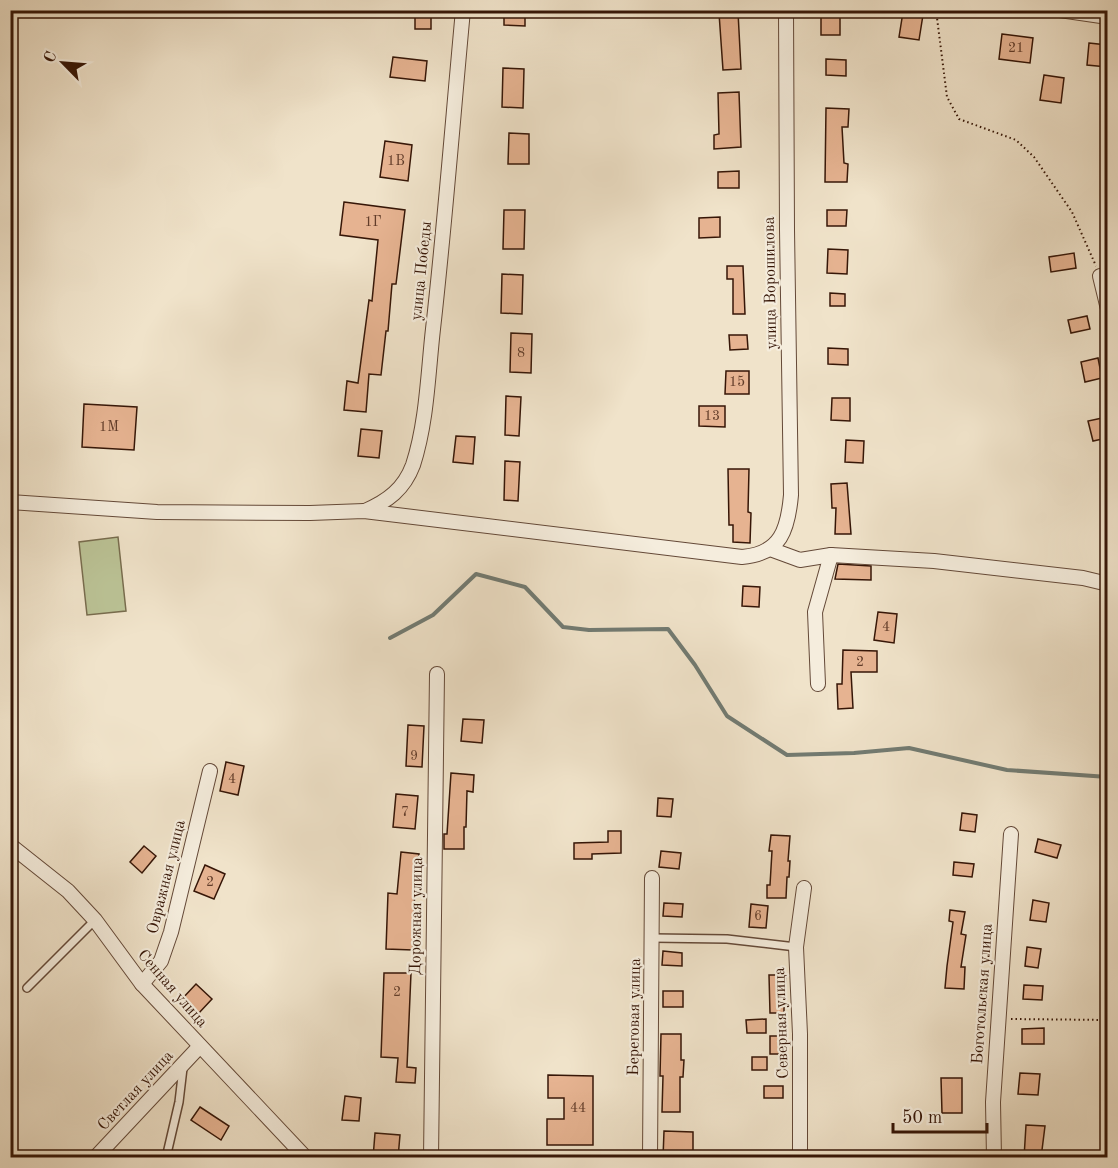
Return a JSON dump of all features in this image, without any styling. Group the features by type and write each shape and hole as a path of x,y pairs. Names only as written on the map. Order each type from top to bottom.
{"street":[{"name":"улица Победы","path":"364,511 383,503 394,495 404,482 412,465 419,437 437,295 463,10"},
{"name":"улица Ворошилова","path":"770,549 777,542 787,524 791,495 786,230 786,10"},
{"path":"1060,10 1107,17"},
{"path":"1100,276 1107,309"},
{"path":"10,502 157,512 364,511 742,557 762,554 770,549 801,560 831,555 945,562 1083,578 1107,584"},
{"path":"818,684 815,612 831,555"},
{"name":"Дорожная улица","path":"431,1158 437,674"},
{"name":"Овражная улица","path":"142,984 161,960 171,932 210,771"},
{"name":"Боготольская улица","path":"994,1158 993,1102 997,1019 1011,834"},
{"name":"Сенная улица","path":"10,845 68,891 95,920 142,984 306,1158"},
{"name":"Береговая улица","path":"650,1158 652,878"},
{"name":"Северная улица","path":"800,1158 800,1034 796,947 804,888"},
{"name":"Светлая улица","path":"95,1158 200,1046"}],"lane":[{"path":"27,988 95,920"},
{"path":"653,938 727,939 796,947"},
{"path":"166,1158 182,1082 183,1065"}],"path":[{"path":"936,10 947,97 958,119 1016,140 1034,157 1072,212 1100,276"},
{"path":"997,1019 1107,1020"}],"green space":[{"path":"118,537 126,611 87,615 79,542"}],"building":[{"path":"504,10 525,10 525,26 504,25"},
{"path":"738,12 741,69 723,70 719,13"},
{"path":"903,12 923,15 919,40 899,37"},
{"path":"821,14 840,14 840,35 821,35"},
{"path":"415,16 431,16 431,29 415,29"},
{"path":"1002,34 1033,38 1030,63 999,59"},
{"path":"1089,43 1107,45 1107,67 1087,65"},
{"path":"393,57 427,61 425,81 390,77"},
{"path":"826,59 846,60 846,76 826,75"},
{"path":"503,68 524,69 523,108 502,107"},
{"path":"1044,75 1064,78 1061,103 1040,100"},
{"path":"739,92 741,147 714,149 714,135 719,134 718,93"},
{"path":"826,108 849,109 848,127 842,127 844,163 848,164 847,182 825,182"},
{"path":"509,133 529,134 529,164 508,164"},
{"path":"385,141 412,145 408,181 380,177"},
{"path":"739,171 739,188 718,188 718,172"},
{"path":"344,202 405,210 396,284 392,284 381,375 369,374 366,412 344,410 347,381 358,383 369,300 372,301 378,240 340,235"},
{"path":"504,210 525,210 524,249 503,249"},
{"path":"827,210 847,210 846,226 827,226"},
{"path":"720,217 720,237 699,238 699,218"},
{"path":"828,249 848,250 847,274 827,273"},
{"path":"1074,253 1076,268 1051,272 1049,257"},
{"path":"727,266 743,266 745,314 733,314 733,279 727,279"},
{"path":"502,274 523,275 522,314 501,313"},
{"path":"830,293 845,294 845,306 830,306"},
{"path":"1087,316 1090,329 1071,333 1068,320"},
{"path":"511,333 532,334 531,373 510,372"},
{"path":"729,335 747,335 748,349 730,350"},
{"path":"828,348 848,349 848,365 828,364"},
{"path":"1098,358 1102,378 1085,382 1081,362"},
{"path":"726,371 749,371 749,394 725,394"},
{"path":"506,396 521,397 519,436 505,435"},
{"path":"832,398 850,398 850,421 831,420"},
{"path":"84,404 137,407 134,450 82,447"},
{"path":"699,406 725,406 725,427 699,426"},
{"path":"1107,417 1107,438 1093,441 1088,421"},
{"path":"361,429 382,431 379,458 358,456"},
{"path":"456,436 475,437 473,464 453,462"},
{"path":"846,440 864,441 863,463 845,462"},
{"path":"505,461 520,462 518,501 504,500"},
{"path":"728,469 749,469 750,543 733,542 733,525 729,525"},
{"path":"847,483 851,534 835,534 836,508 832,508 831,484"},
{"path":"838,564 871,566 871,580 835,579"},
{"path":"743,586 760,587 759,607 742,606"},
{"path":"878,612 897,614 894,643 874,640"},
{"path":"843,650 877,651 877,672 851,672 853,708 838,709 837,684 842,684"},
{"path":"463,719 484,720 482,743 461,741"},
{"path":"408,725 424,726 422,767 406,766"},
{"path":"226,762 244,766 238,795 220,791"},
{"path":"451,773 474,775 473,792 467,791 464,849 444,849"},
{"path":"396,794 418,796 415,829 393,827"},
{"path":"658,798 673,799 671,817 657,816"},
{"path":"962,813 977,815 975,832 960,830"},
{"path":"608,831 621,831 621,853 592,854 592,859 574,859 574,843 608,842"},
{"path":"771,835 790,836 786,898 767,898 767,885 770,885"},
{"path":"1038,839 1061,845 1057,858 1035,852"},
{"path":"144,846 156,856 142,873 130,862"},
{"path":"661,851 681,853 679,869 659,867"},
{"path":"401,852 419,854 415,879 413,950 386,949 388,893 397,894"},
{"path":"954,862 974,864 972,877 953,875"},
{"path":"205,865 225,874 214,899 194,891"},
{"path":"1033,900 1049,903 1046,922 1030,920"},
{"path":"664,903 683,904 682,917 663,916"},
{"path":"751,904 768,906 766,928 749,927"},
{"path":"950,910 965,912 961,934 966,935 961,967 965,967 964,989 945,988 953,922 949,921"},
{"path":"1027,947 1041,949 1038,968 1025,966"},
{"path":"663,951 682,953 682,966 662,965"},
{"path":"384,973 411,973 407,1067 416,1068 415,1083 396,1082 398,1058 381,1057"},
{"path":"769,975 786,975 784,1013 770,1013"},
{"path":"196,984 212,999 198,1014 182,999"},
{"path":"1024,985 1043,986 1042,1000 1023,999"},
{"path":"663,991 683,991 683,1007 663,1007"},
{"path":"766,1019 766,1033 747,1033 746,1020"},
{"path":"1044,1028 1044,1044 1022,1044 1022,1029"},
{"path":"661,1034 681,1034 681,1060 684,1060 683,1077 680,1077 680,1112 662,1112"},
{"path":"770,1036 783,1036 782,1054 770,1054"},
{"path":"752,1057 767,1057 767,1070 752,1070"},
{"path":"1020,1073 1040,1074 1038,1095 1018,1094"},
{"path":"548,1075 593,1076 593,1145 547,1145 547,1119 564,1119 564,1098 548,1098"},
{"path":"941,1078 962,1078 962,1113 942,1113"},
{"path":"764,1086 783,1086 783,1098 764,1098"},
{"path":"345,1096 361,1098 359,1121 342,1120"},
{"path":"200,1107 229,1126 221,1140 191,1120"},
{"path":"1026,1125 1045,1126 1041,1158 1024,1158"},
{"path":"664,1131 693,1132 693,1153 682,1152 682,1158 663,1158"},
{"path":"375,1133 400,1135 398,1158 373,1158"}],"waterway":[{"path":"390,638 433,615 476,574 525,587 563,627 589,630 668,629 695,665 727,716 787,755 854,753 909,748 1007,770 1108,777"}]}
